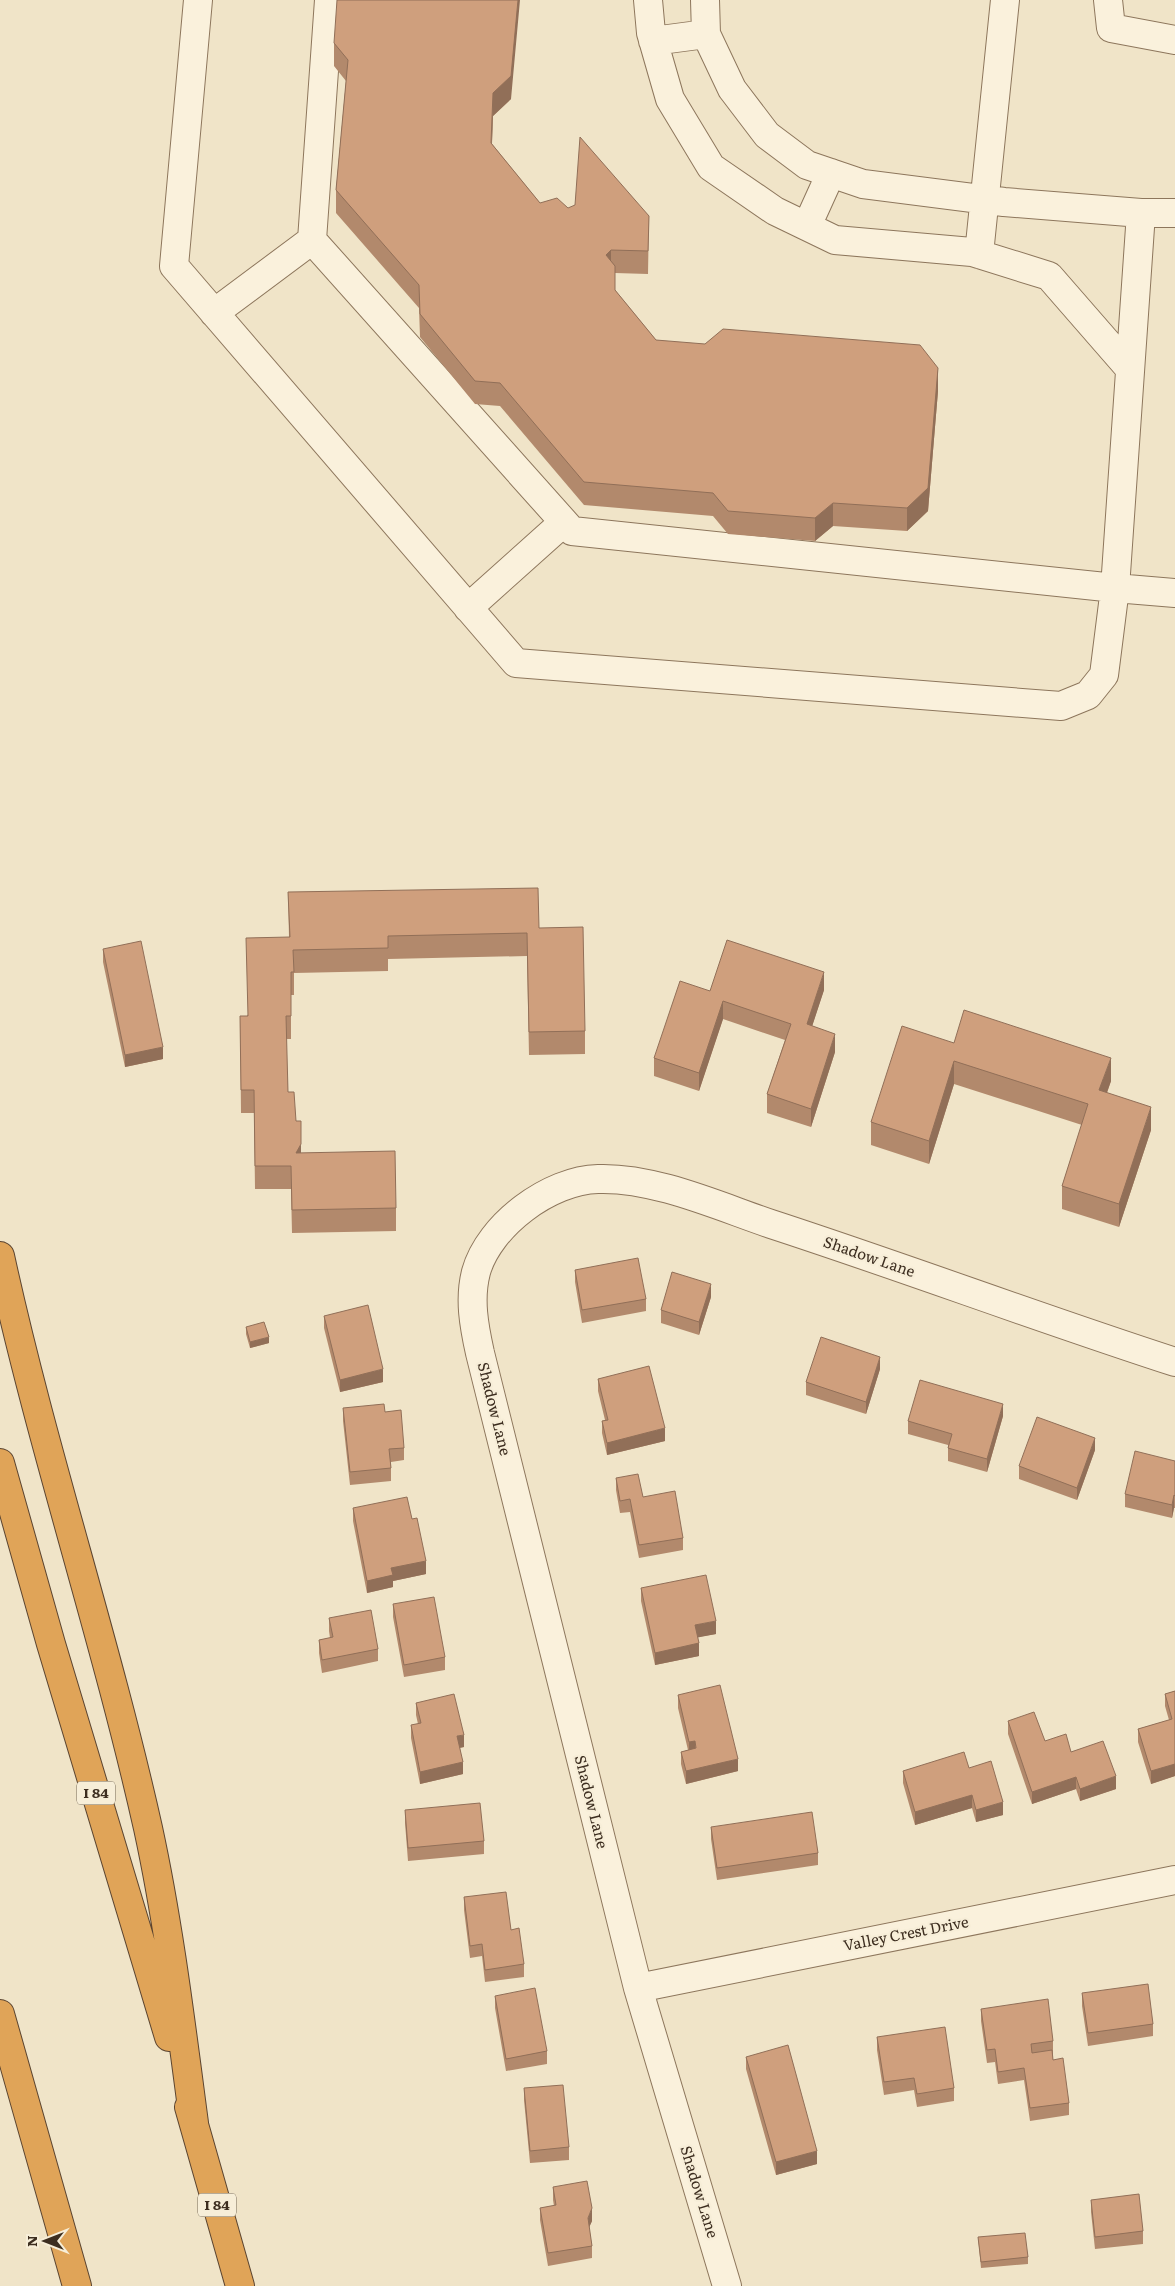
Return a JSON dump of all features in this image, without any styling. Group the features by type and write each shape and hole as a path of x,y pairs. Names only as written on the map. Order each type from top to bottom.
{"highway":[{"path":"0,1256 29,1378 148,1829 176,1987 194,2123"},
{"name":"I 84","path":"0,1463 51,1644 194,2123 240,2286"},
{"path":"0,2014 77,2286"}],"street":[{"path":"198,0 174,266 516,663 1061,706 1088,696 1104,675 1115,588 1142,213"},
{"path":"329,0 312,240 572,531 1175,593"},
{"path":"648,0 652,41 670,98 711,167 775,211 835,240 979,254 1050,276 1130,369"},
{"path":"705,0 706,34 732,89 767,135 808,165 863,184 986,199 1142,213 1175,213"},
{"path":"979,254 1005,0"},
{"path":"1108,0 1111,28 1175,40"},
{"path":"652,41 706,34"},
{"path":"807,226 831,173"},
{"path":"214,313 312,240"},
{"path":"468,608 564,522"},
{"name":"Shadow Lane","path":"727,2286 638,1988 474,1322 472,1293 476,1271 487,1248 505,1225 548,1192 573,1182 598,1179 625,1180 662,1188 809,1236 1175,1362"},
{"name":"Valley Crest Drive","path":"638,1988 1175,1880"}],"building":[{"path":"337,0 518,0 511,76 493,93 491,143 540,203 557,198 568,208 575,205 580,137 649,216 648,251 611,250 606,255 615,266 615,290 656,340 705,344 723,329 920,345 938,368 928,488 907,508 833,503 815,518 728,511 713,493 584,482 500,383 475,381 420,314 419,285 336,190 348,60 334,43"},
{"path":"538,888 539,928 583,927 585,1031 529,1032 527,933 388,936 388,948 293,950 294,972 291,972 291,1016 286,1016 288,1092 294,1092 296,1121 301,1121 301,1144 296,1153 395,1151 396,1208 292,1210 291,1166 255,1166 254,1090 241,1090 240,1016 248,1016 246,938 290,937 288,892"},
{"path":"727,940 824,972 807,1024 835,1034 811,1109 767,1094 791,1024 723,1001 699,1073 654,1058 680,981 710,991"},
{"path":"141,941 163,1047 125,1055 103,949"},
{"path":"964,1010 1111,1058 1099,1090 1151,1107 1119,1204 1062,1186 1088,1104 954,1061 929,1141 871,1122 902,1026 954,1043"},
{"path":"638,1258 646,1299 582,1310 575,1270"},
{"path":"672,1272 711,1284 699,1322 661,1310"},
{"path":"368,1305 383,1369 340,1380 324,1316"},
{"path":"264,1322 269,1337 250,1342 246,1327"},
{"path":"821,1337 880,1357 866,1402 806,1382"},
{"path":"649,1366 665,1428 607,1443 602,1421 608,1420 598,1379"},
{"path":"920,1380 1003,1404 987,1459 948,1448 952,1434 908,1421"},
{"path":"384,1404 385,1412 401,1410 404,1448 389,1449 391,1468 350,1472 343,1408"},
{"path":"1037,1417 1095,1438 1077,1488 1019,1466"},
{"path":"1135,1451 1175,1461 1175,1496 1172,1505 1125,1494"},
{"path":"638,1474 643,1497 675,1491 683,1538 639,1545 630,1499 620,1501 616,1478"},
{"path":"407,1497 412,1519 417,1518 426,1561 391,1568 393,1575 367,1581 353,1508"},
{"path":"706,1575 716,1621 695,1625 699,1643 655,1653 641,1588"},
{"path":"434,1597 445,1657 404,1665 393,1604"},
{"path":"371,1610 378,1649 322,1660 319,1640 333,1637 329,1618"},
{"path":"720,1685 738,1759 686,1771 681,1752 696,1748 695,1741 689,1742 678,1695"},
{"path":"1175,1691 1175,1764 1151,1771 1138,1729 1172,1719 1165,1694"},
{"path":"454,1694 464,1735 457,1736 463,1762 420,1772 411,1725 421,1723 416,1703"},
{"path":"1034,1712 1045,1741 1066,1734 1071,1752 1103,1741 1116,1776 1080,1789 1076,1777 1032,1792 1008,1721"},
{"path":"964,1752 969,1768 991,1761 1003,1802 976,1810 972,1795 915,1812 903,1771"},
{"path":"480,1803 484,1841 408,1848 405,1810"},
{"path":"812,1812 818,1853 717,1868 711,1827"},
{"path":"506,1892 511,1930 519,1928 524,1964 485,1970 482,1944 470,1946 464,1897"},
{"path":"1148,1984 1153,2024 1088,2033 1082,1993"},
{"path":"535,1988 547,2051 506,2059 495,1996"},
{"path":"1048,1999 1053,2041 1031,2044 1032,2053 1052,2050 1053,2060 1063,2058 1069,2103 1030,2108 1024,2068 998,2072 995,2049 987,2050 981,2009"},
{"path":"945,2027 954,2088 917,2094 914,2078 884,2082 877,2037"},
{"path":"788,2045 817,2151 776,2162 746,2057"},
{"path":"563,2085 569,2147 530,2151 524,2088"},
{"path":"587,2181 592,2208 588,2218 592,2246 548,2253 540,2208 556,2205 553,2187"},
{"path":"1139,2194 1143,2231 1095,2237 1091,2200"},
{"path":"1025,2233 1028,2257 981,2262 978,2237"}]}
